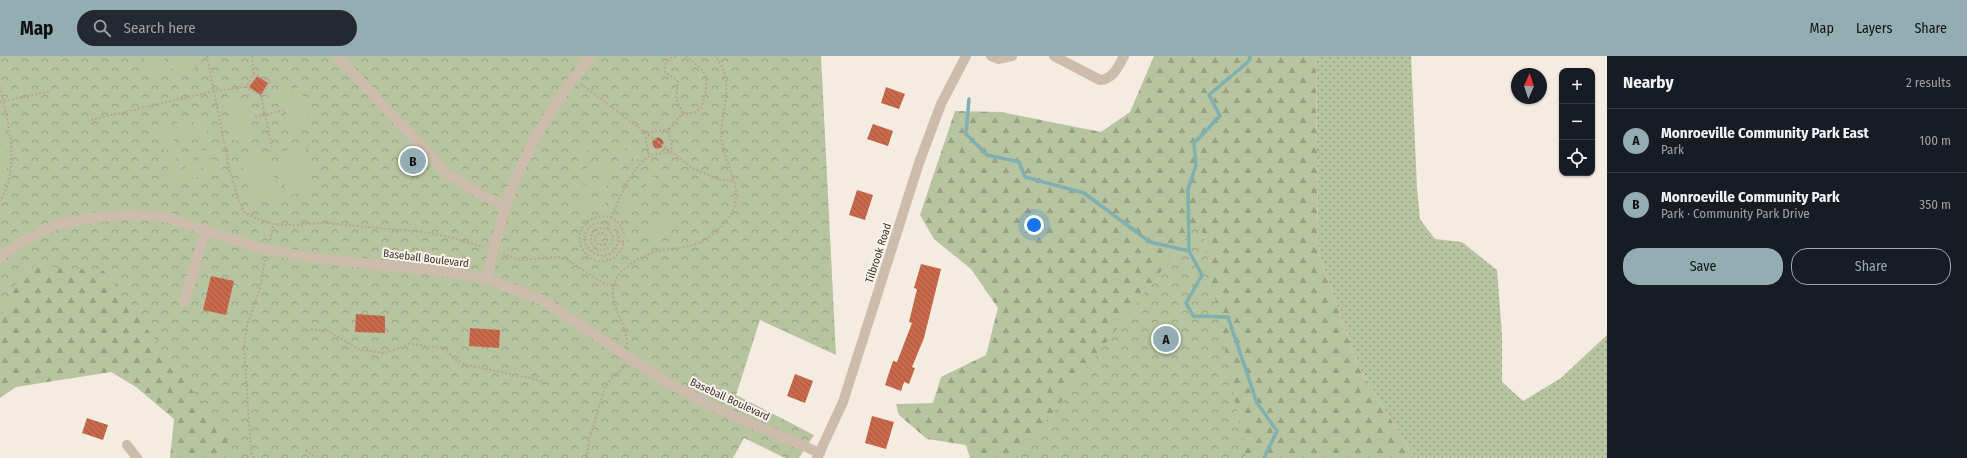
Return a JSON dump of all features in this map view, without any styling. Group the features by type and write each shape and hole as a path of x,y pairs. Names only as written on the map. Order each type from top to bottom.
{"street":[{"path":"337,56 445,172 481,195 506,206"},
{"path":"487,279 506,206 518,172 544,121 573,78 591,56"},
{"name":"Tilbrook Road","path":"818,456 843,402 919,163 941,104 966,56"},
{"path":"991,56 999,59 1012,56"},
{"path":"1054,56 1100,80 1112,76 1124,56"},
{"name":"Baseball Boulevard","path":"0,257 18,244 55,226 97,217 129,215 166,217 267,250 320,259 441,270 487,279 542,300 665,381 711,406 818,456"},
{"path":"184,302 206,230"},
{"path":"128,445 137,458"}],"path":[{"path":"207,56 230,172 244,212 255,218 274,224 297,225 324,223 422,232 450,237 521,260 559,257 568,260 605,284 614,285"},
{"path":"246,87 254,74 252,56"},
{"path":"676,56 669,58 665,65 665,72 678,82 676,99 683,113"},
{"path":"645,133 669,129 683,113 693,113 701,108 708,82 706,73 703,69 685,56"},
{"path":"586,458 591,433 606,384 625,366 628,356 627,341 612,295 614,285 621,271 640,257 660,249 692,245 709,238 729,220 736,199 734,181 720,136 728,81 723,65 715,56"},
{"path":"254,74 271,81 261,96 272,147"},
{"path":"573,78 694,169 718,179 734,181"},
{"path":"0,87 11,150 10,169 0,201"},
{"path":"91,120 214,91 246,87 261,96"},
{"path":"0,102 51,91"},
{"path":"255,117 284,110"},
{"path":"669,129 672,152"},
{"path":"645,133 649,156"},
{"path":"611,218 622,192 633,174 649,156 672,152"},
{"path":"618,241 624,242 622,249 614,258 608,261 602,261 589,257 581,248 580,235 585,224 596,217 603,216 611,218 620,224 624,236"},
{"path":"607,229 609,224 602,222 592,225 588,229 585,239 588,249 597,255 607,255 616,249 618,234 614,227"},
{"path":"254,458 251,446 244,348 247,325 259,292 267,250 274,224"},
{"path":"605,244 602,245 596,242 596,236 598,234 604,234 606,236 607,242 605,244 608,249 603,250 595,248 592,245 590,236 600,227 607,229 613,237 612,244"},
{"path":"311,329 328,331 360,350 385,353 409,344 443,348 456,360 467,365 530,378 549,384"},
{"path":"306,450 316,458"}],"green space":[{"path":"0,56 821,56 836,355 760,320 736,395 814,435 799,458 785,458 744,438 733,458 230,458 227,437 104,271 35,266 22,275 0,318"},
{"path":"144,56 164,56 168,75 149,80"},
{"path":"170,56 191,56 194,70 174,74"},
{"path":"1154,56 1316,56 1318,251 1359,368 1415,458 970,458 966,445 927,439 899,415 896,404 933,403 941,377 986,355 998,308 971,269 934,239 920,215 955,111 1001,112 1101,132 1130,112"},
{"path":"1316,56 1411,56 1417,188 1420,219 1435,239 1462,242 1497,270 1502,334 1502,382 1523,401 1561,378 1607,335 1607,458 1415,458 1359,368 1318,251"},
{"path":"301,87 310,126 290,130 281,91"},
{"path":"245,100 254,137 234,141 226,104"},
{"path":"0,113 2,113 4,123 8,155 6,176 0,196"},
{"path":"204,117 209,141 198,143 193,119"},
{"path":"187,121 192,145 181,147 176,123"},
{"path":"170,125 175,148 164,151 159,127"},
{"path":"601,143 605,148 575,152 575,149 580,146"},
{"path":"609,144 619,146 638,156 637,160 608,149 607,146"},
{"path":"305,146 314,190 287,196 278,152"},
{"path":"210,149 216,173 205,175 199,151"},
{"path":"193,153 198,177 188,179 182,155"},
{"path":"269,154 278,198 251,203 242,160"},
{"path":"176,157 181,180 171,182 165,159"},
{"path":"603,164 619,167 621,171 585,171 585,168"},
{"path":"651,168 654,178 653,185 649,195 643,197 642,194 647,183 648,171"},
{"path":"601,183 607,184 607,188 592,188 581,191 581,186"},
{"path":"640,197 642,201 635,206 618,208 620,203 628,203"},
{"path":"589,200 605,200 605,205 590,205 579,211 577,210 577,207"},
{"path":"654,203 658,205 658,207 648,216 636,221 628,220 628,218 640,214"},
{"path":"600,218 615,223 620,229 623,237 626,237 627,241 620,240 619,233 614,225 612,228 616,238 615,246 609,252 599,254 588,247 587,240 589,231 596,225 607,224 606,226 595,228 591,231 589,236 589,241 595,250 606,250 610,248 607,244 609,240 607,234 599,232 595,237 596,243 605,246 605,248 599,248 593,244 592,236 600,229 607,230 612,237 610,244 613,246 614,236 608,228 612,223 598,220 586,228 583,236 585,245 589,252 596,256 605,257 613,253 620,243 622,244 616,254 604,260 589,256 582,245 581,239 584,229 588,224 593,220"},
{"path":"666,218 669,220 660,231 640,240 636,241 633,239 634,236 655,228"},
{"path":"1200,220 1246,458 1018,458"},
{"path":"120,236 223,350 230,458 170,458 174,419 136,387 111,372 16,387 0,398 0,288 56,253"}],"building":[{"path":"257,76 268,83 261,95 249,87"},
{"path":"886,87 905,94 899,109 881,103"},
{"path":"873,124 893,131 888,146 867,139"},
{"path":"656,138 660,138 662,139 662,147 656,148 653,145 653,141"},
{"path":"857,190 873,195 865,220 849,215"},
{"path":"921,264 941,269 924,338 912,367 915,368 909,384 904,382 901,391 885,385 893,361 897,362 912,323 909,322 917,289 914,288"},
{"path":"211,276 234,281 226,315 203,310"},
{"path":"356,314 385,316 385,333 355,332"},
{"path":"470,328 500,330 499,348 469,346"},
{"path":"795,374 813,381 805,403 787,396"},
{"path":"872,416 894,422 886,449 865,443"},
{"path":"87,418 108,425 103,440 82,433"}],"waterway":[{"path":"1250,56 1249,61 1209,95 1220,116 1194,143 1196,165 1188,189 1189,251 1202,275 1186,303 1193,316 1228,317 1257,403 1277,431 1264,458"},
{"path":"969,99 966,134 987,155 1019,162 1025,177 1084,193 1150,242 1189,251"}],"place":[{"name":"Monroeville Community Park","path":"413,161"},
{"name":"Monroeville Community Park East","path":"1166,339"}]}
